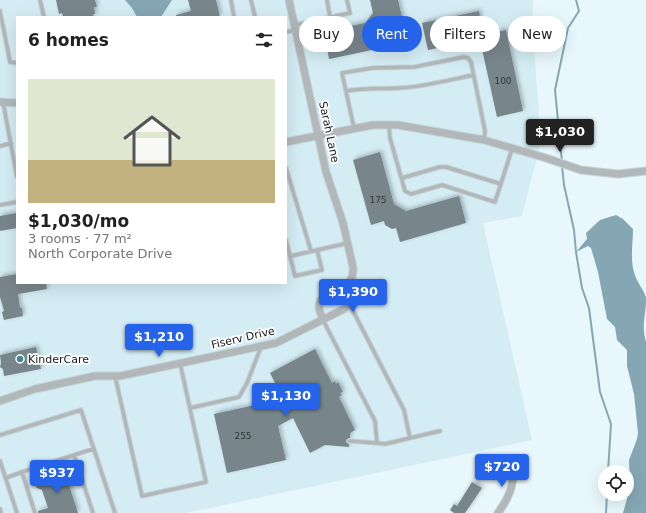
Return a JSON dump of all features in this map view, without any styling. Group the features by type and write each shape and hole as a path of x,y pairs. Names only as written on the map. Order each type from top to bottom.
{"street":[{"name":"Sarah Lane","path":"289,0 326,172 348,243 353,267 352,279 343,288"},
{"path":"1,102 16,103"},
{"path":"287,142 354,128 373,125 389,125 439,131 484,140 581,170 618,174 646,171"},
{"path":"323,320 319,308 323,297 343,288 347,306"},
{"name":"Fiserv Drive","path":"0,401 35,389 95,376 115,376 276,343 323,320 347,306"},
{"path":"498,513 510,494 513,483 514,466"}],"lane":[{"path":"40,0 44,16"},
{"path":"231,0 234,16"},
{"path":"251,0 255,16"},
{"path":"327,0 330,16"},
{"path":"335,16 350,13 347,0"},
{"path":"0,11 10,62 16,63"},
{"path":"287,32 299,27"},
{"path":"354,128 342,73 355,70 414,67 464,57 468,58 470,62 485,131 484,140"},
{"path":"346,91 356,89 420,86 473,75"},
{"path":"1,102 16,171"},
{"path":"389,125 390,138 405,191 411,194 442,185 495,202 512,148"},
{"path":"0,146 11,143"},
{"path":"402,178 440,167 446,167 501,184"},
{"path":"287,171 311,251"},
{"path":"0,205 16,202"},
{"path":"287,243 295,276 322,270 317,250"},
{"path":"291,256 348,243"},
{"path":"347,306 352,309 404,410 410,438"},
{"path":"323,320 375,421 377,443"},
{"path":"190,408 240,397 261,346"},
{"path":"115,376 142,496 206,482 180,363"},
{"path":"0,435 80,410 115,513"},
{"path":"349,441 385,444 440,431"},
{"path":"6,478 93,448"},
{"path":"74,455 93,513"},
{"path":"0,461 17,513"},
{"path":"22,472 35,513"},
{"path":"0,509 1,513"}],"shaded area":[{"path":"0,0 533,0 532,16 508,16 508,52 534,52 541,142 522,216 483,223 532,440 186,513 0,513"},
{"path":"125,0 172,0 162,16 136,16"},
{"path":"616,215 623,219 633,229 633,267 635,276 646,296 644,325 646,342 646,513 623,513 626,501 634,501 634,465 629,465 629,460 638,433 634,394 627,366 627,350 617,340 615,327 607,319 598,272 591,248 588,246 576,252 587,239 586,233 600,220"}],"building":[{"path":"56,0 95,0 97,7 94,7 95,14 93,14 94,16 63,16 62,13 59,14"},
{"path":"188,0 216,0 220,16 176,16 191,11"},
{"path":"370,0 398,0 402,16 371,16 373,13"},
{"path":"479,11 480,16 455,16"},
{"path":"430,21 430,50 428,50 422,23"},
{"path":"362,24 362,52 329,59 328,52 354,52 354,25"},
{"path":"506,30 508,52 511,52 523,111 497,117 483,52 500,52 500,31"},
{"path":"380,152 394,204 406,211 459,196 466,223 400,242 396,228 392,229 385,225 384,221 371,225 353,160"},
{"path":"16,213 16,228 0,231 0,216"},
{"path":"16,274 16,284 46,284 47,289 18,294 23,316 4,320 2,312 4,311 0,297 0,277"},
{"name":"KinderCare","path":"36,347 41,369 4,376 3,369 0,367 0,355"},
{"path":"315,349 332,383 335,381 336,384 338,382 343,392 340,393 342,395 339,397 355,430 350,433 350,438 346,440 349,447 325,445 310,453 293,418 278,426 286,460 227,473 214,414 283,399 270,373"},
{"path":"65,473 78,513 38,513 38,511 48,508 42,490 37,488 35,485 36,478 42,475 48,478"},
{"path":"472,482 482,488 465,513 454,513 450,510 454,504 457,506"}],"waterway":[{"path":"562,162 555,90 568,28 579,11 576,0"},
{"path":"562,166 564,185 574,230 582,288 589,308 600,392 611,424 608,465"},
{"path":"606,513 607,501"}],"place":[{"name":"KinderCare","path":"20,359"}]}
